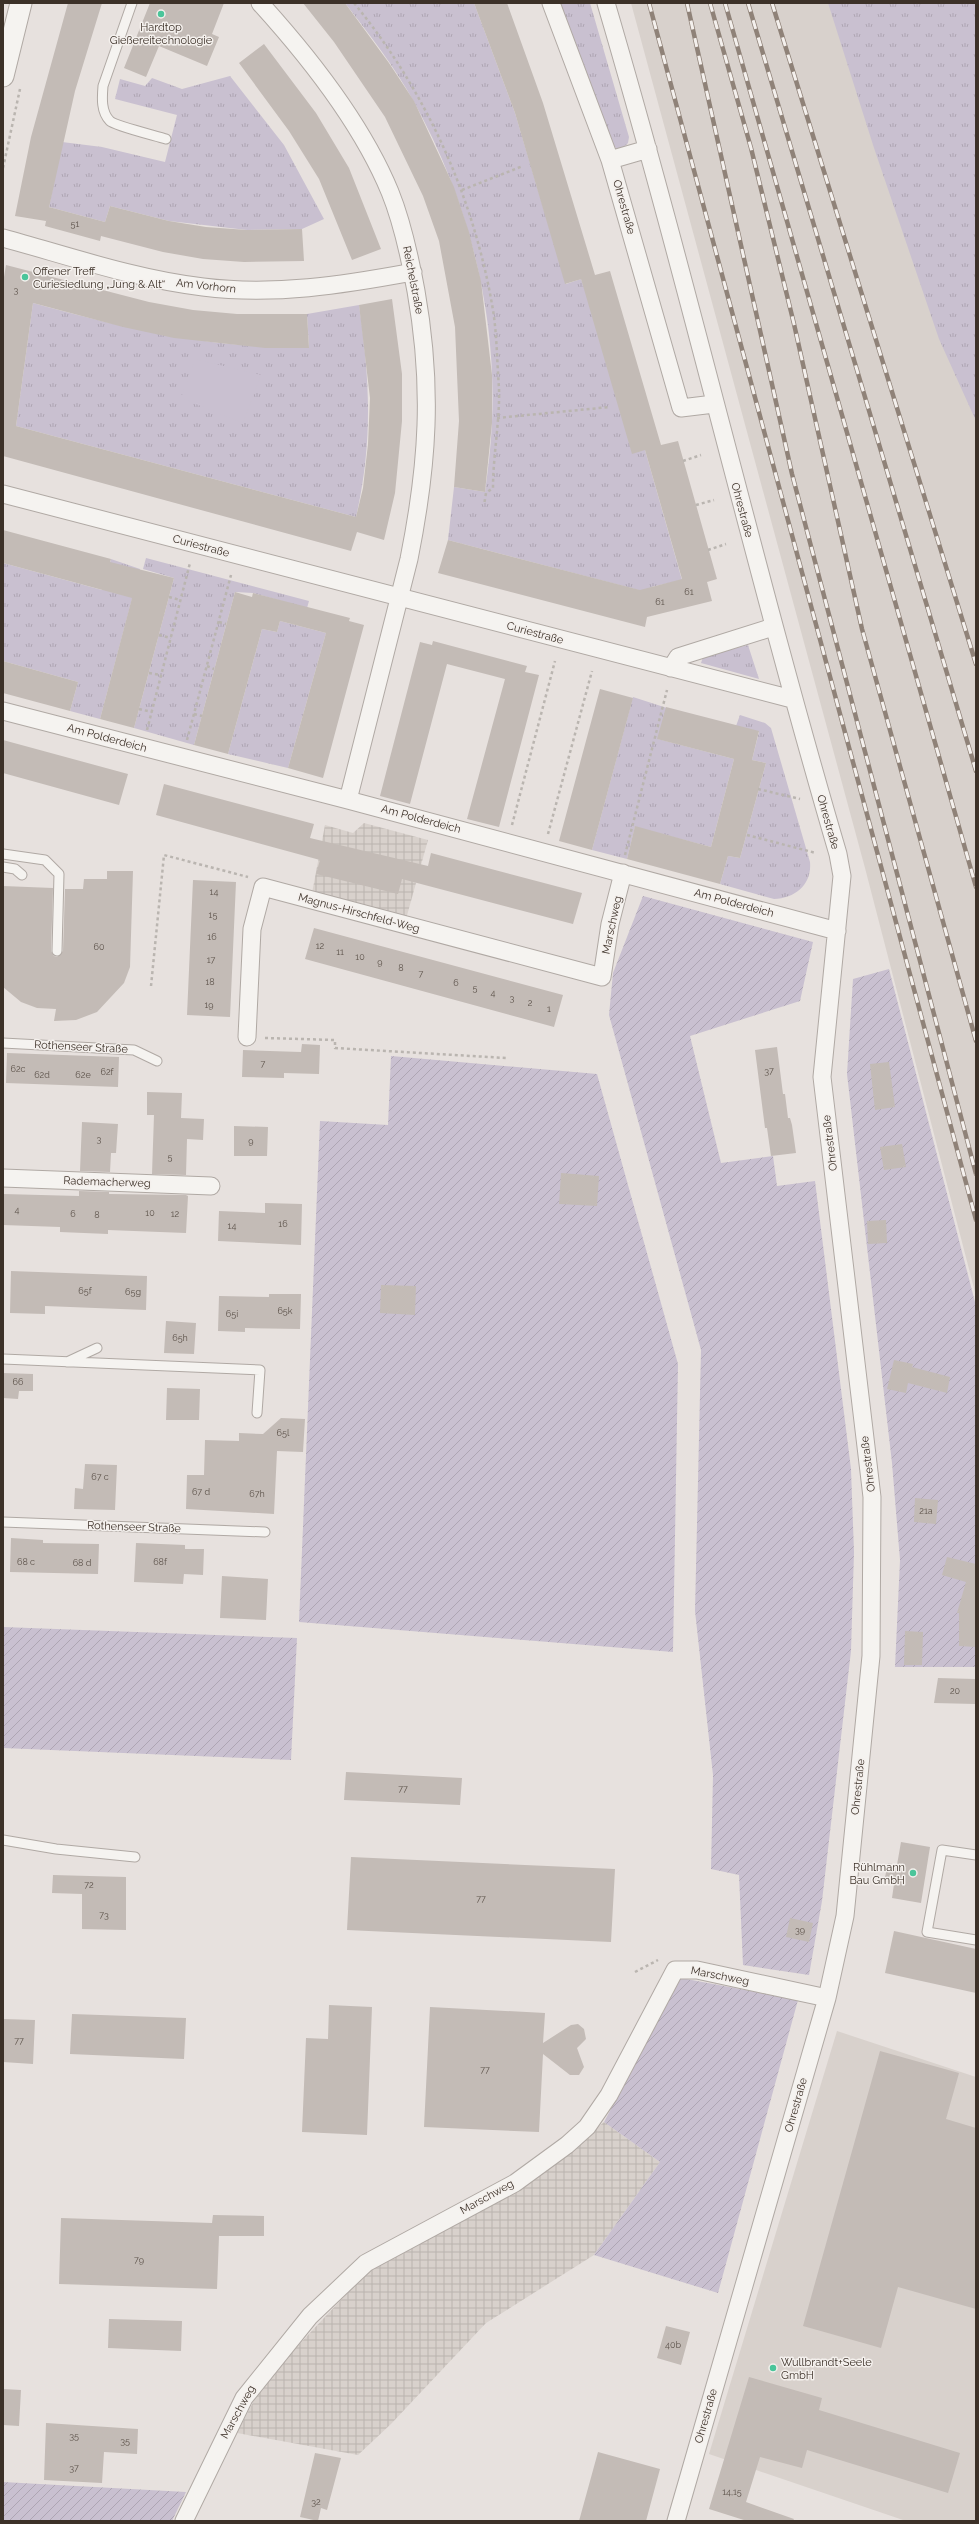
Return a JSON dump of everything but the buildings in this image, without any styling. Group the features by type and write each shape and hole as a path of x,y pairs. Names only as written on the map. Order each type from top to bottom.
{"street":[{"path":"3,76 21,3"},
{"name":"Reichelstraße","path":"260,3 318,73 378,168 397,211 413,272 426,354 428,425 417,518 400,597"},
{"name":"Ohrestraße","path":"551,3 610,160 681,408 714,404"},
{"name":"Ohrestraße","path":"606,3 648,149 792,699 838,854 842,876 822,1077 872,1498 872,1648 845,1916 827,1998 676,2521"},
{"path":"610,160 648,149"},
{"name":"Am Vorhorn","path":"3,238 166,281 224,289 307,289 413,272"},
{"name":"Curiestraße","path":"3,494 792,699"},
{"path":"348,800 400,597"},
{"path":"671,668 678,657 773,627"},
{"name":"Am Polderdeich","path":"3,711 508,842 837,931"},
{"name":"Marschweg","path":"602,977 610,924 622,873"},
{"path":"247,1037 252,929 263,887"},
{"name":"Magnus-Hirschfeld-Weg","path":"263,887 602,977"},
{"name":"Rademacherweg","path":"3,1178 211,1186"},
{"name":"Marschweg","path":"184,2521 244,2398 310,2316 366,2263 515,2182 562,2149 587,2127 609,2095 675,1970 697,1970 827,1998"}],"lane":[{"path":"132,3 103,86 102,100 104,113 111,122 166,139"},
{"path":"3,854 45,860 59,874 57,952"},
{"path":"3,867 15,869 22,875"},
{"name":"Rothenseer Straße","path":"3,1043 134,1050 157,1061"},
{"path":"65,1362 97,1348"},
{"path":"3,1360 260,1370 257,1413"},
{"name":"Rothenseer Straße","path":"3,1522 265,1532"},
{"path":"3,1840 56,1849 135,1857"},
{"path":"976,1855 942,1850 927,1932 976,1940"}],"path":[{"path":"354,3 397,60 444,145 462,190 474,231 493,311 499,390 494,488 486,493 484,505"},
{"path":"462,190 523,166"},
{"path":"497,418 610,407"},
{"path":"683,461 701,455"},
{"path":"696,505 714,500"},
{"path":"708,550 726,544"},
{"path":"142,748 190,563"},
{"path":"182,758 232,575"},
{"path":"169,597 180,600"},
{"path":"219,622 226,624"},
{"path":"159,635 171,638"},
{"path":"508,842 555,661"},
{"path":"206,666 214,669"},
{"path":"543,852 592,671"},
{"path":"149,673 161,675"},
{"path":"622,873 667,690"},
{"path":"139,709 152,712"},
{"path":"194,714 202,716"},
{"path":"758,789 800,799"},
{"path":"747,835 816,853"},
{"path":"151,986 164,855 254,878 263,887"},
{"path":"247,1037 335,1040 335,1048 506,1058"},
{"path":"635,1972 662,1958"}],"shaded area":[{"path":"631,3 976,3 976,1296 865,868"},
{"path":"364,823 428,840 406,919 312,893 325,825 353,833"},
{"path":"837,2031 976,2077 976,2521 906,2521 709,2454"},
{"path":"604,2122 660,2162 594,2255 486,2323 391,2424 358,2455 237,2433 263,2383 367,2272 465,2220 549,2169"}],"green space":[{"path":"345,3 474,3 515,113 566,284 581,279 645,450 682,580 651,587 650,593 448,540 454,487 485,492 492,431 492,380 490,339 484,298 464,217 450,178 433,139 399,76"},
{"path":"558,3 590,3 629,137 628,143 623,148 616,148 612,145"},
{"path":"828,3 976,3 976,421 939,339 874,148"},
{"path":"230,76 284,145 324,219 302,229 247,230 169,221 110,206 105,222 49,207 62,142 102,147 165,162 177,115 115,99 120,79 145,86 152,78 182,89"},
{"path":"33,303 102,321 170,336 237,345 273,347 309,347 307,314 359,305 366,359 368,411 365,463 356,517 16,426"},
{"path":"195,359 261,375 243,423 181,398"},
{"path":"146,558 309,601 307,608 253,593 235,592 194,745 134,728 174,578 143,569"},
{"path":"111,559 140,569 100,719 70,711 78,682 3,661 3,563 102,590"},
{"path":"280,621 326,633 288,768 228,754 262,629 277,632"},
{"path":"748,645 759,679 701,663 703,657"},
{"path":"633,697 667,708 658,739 734,759 711,847 635,827 627,859 592,850"},
{"path":"740,715 765,723 771,728 810,862 810,870 805,883 796,893 782,898 774,899 720,884 728,856 740,858 766,763 752,760 759,732 736,726"},
{"path":"643,896 813,942 800,1001 690,1036 721,1163 773,1156 777,1186 815,1181 851,1469 854,1552 851,1651 822,1901 809,1975 743,1965 739,1875 711,1869 713,1775 695,1611 701,1350 609,1015 613,973"},
{"path":"889,969 976,1306 976,1667 895,1667 900,1560 892,1463 847,1074 853,979"},
{"path":"391,1056 597,1074 678,1364 673,1652 299,1622 320,1121 388,1125"},
{"path":"3,1627 297,1638 291,1760 3,1748"},
{"path":"681,1978 798,2000 718,2293 594,2255 660,2162 604,2122"},
{"path":"3,2482 186,2492 172,2521 3,2521"}],"railway":[{"path":"649,3 976,1220"},
{"path":"687,3 792,474 976,1174"},
{"path":"710,3 751,148 794,324 862,629 976,1041"},
{"path":"725,3 976,887"},
{"path":"748,3 976,771"},
{"path":"772,3 976,664"}],"place":[{"name":"Hardtop Gießereitechnologie","path":"161,14"},
{"name":"Offener Treff Curiesiedlung „Jung & Alt“","path":"25,277"},
{"name":"Rühlmann Bau GmbH","path":"913,1873"},
{"name":"Wullbrandt+Seele GmbH","path":"773,2368"}]}
